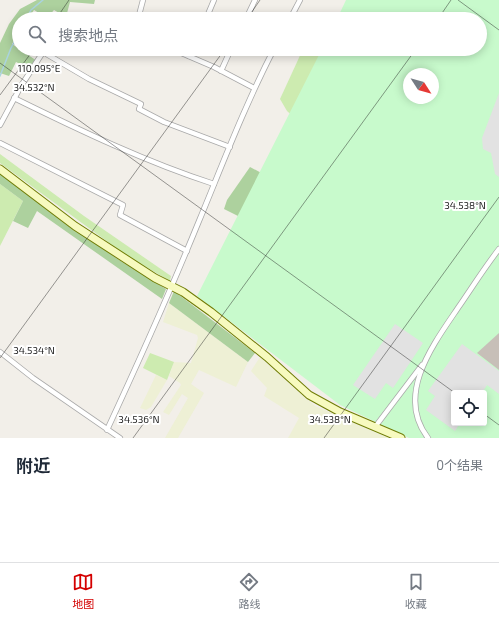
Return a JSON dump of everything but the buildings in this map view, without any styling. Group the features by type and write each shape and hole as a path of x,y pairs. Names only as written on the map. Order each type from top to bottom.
{"street":[{"path":"140,12 143,0"},
{"path":"209,12 214,0"},
{"path":"249,12 255,0"},
{"path":"294,12 300,0"},
{"path":"0,125 14,98 41,56"},
{"path":"52,56 89,79 141,104 139,109 164,122 230,147"},
{"path":"189,56 254,88"},
{"path":"221,71 228,56"},
{"path":"107,430 144,352 254,88 270,56"},
{"path":"14,98 125,149 186,175 214,184"},
{"path":"0,143 123,205 120,215 186,251"},
{"path":"0,169 75,226 155,278 183,292 205,308 267,357 309,395 330,408 401,438"},
{"path":"375,427 425,360 444,329 499,249"},
{"path":"0,352 33,378 120,438"},
{"path":"425,360 418,384 416,408 419,422 428,438"}],"green space":[{"path":"37,0 95,0 94,4 70,2 67,12 57,12 54,10 52,12 37,12 34,10 33,12 18,12 20,9"},
{"path":"346,0 499,0 499,438 409,438 340,405 197,296 318,56 487,56 487,12 340,12"},
{"path":"12,20 12,56 30,56 37,61 32,70 16,62 9,76 0,73 0,43"},
{"path":"300,56 323,56 295,118 287,111 280,99"},
{"path":"0,154 84,216 171,276 170,281 127,256 0,163"},
{"path":"250,167 267,176 248,221 224,209 227,200"},
{"path":"0,173 116,258 166,289 162,299 37,211 28,228 13,221 23,201 0,184"},
{"path":"0,184 23,201 0,246"},
{"path":"174,291 255,353 248,362 169,303"},
{"path":"169,303 248,362 236,387 199,370 191,384 204,393 178,438 165,438 188,398 182,394 169,415 163,412 181,385 169,376 174,362 191,363 198,338 197,335 163,322"},
{"path":"150,353 174,362 167,380 143,368"},
{"path":"260,357 315,406 391,438 288,438 299,418 264,396 267,388 251,371"},
{"path":"156,375 167,380 151,407 146,410 140,408"}],"shaded area":[{"path":"499,93 499,177 495,174 491,153 483,149 482,138"},
{"path":"395,324 423,343 393,388 386,383 375,399 353,385"},
{"path":"462,344 499,371 499,394 487,385 484,390 451,390 451,426 458,426 455,431 426,410 435,396 428,391"}],"waterway":[{"path":"30,12 43,0"},
{"path":"0,76 12,46"}]}
